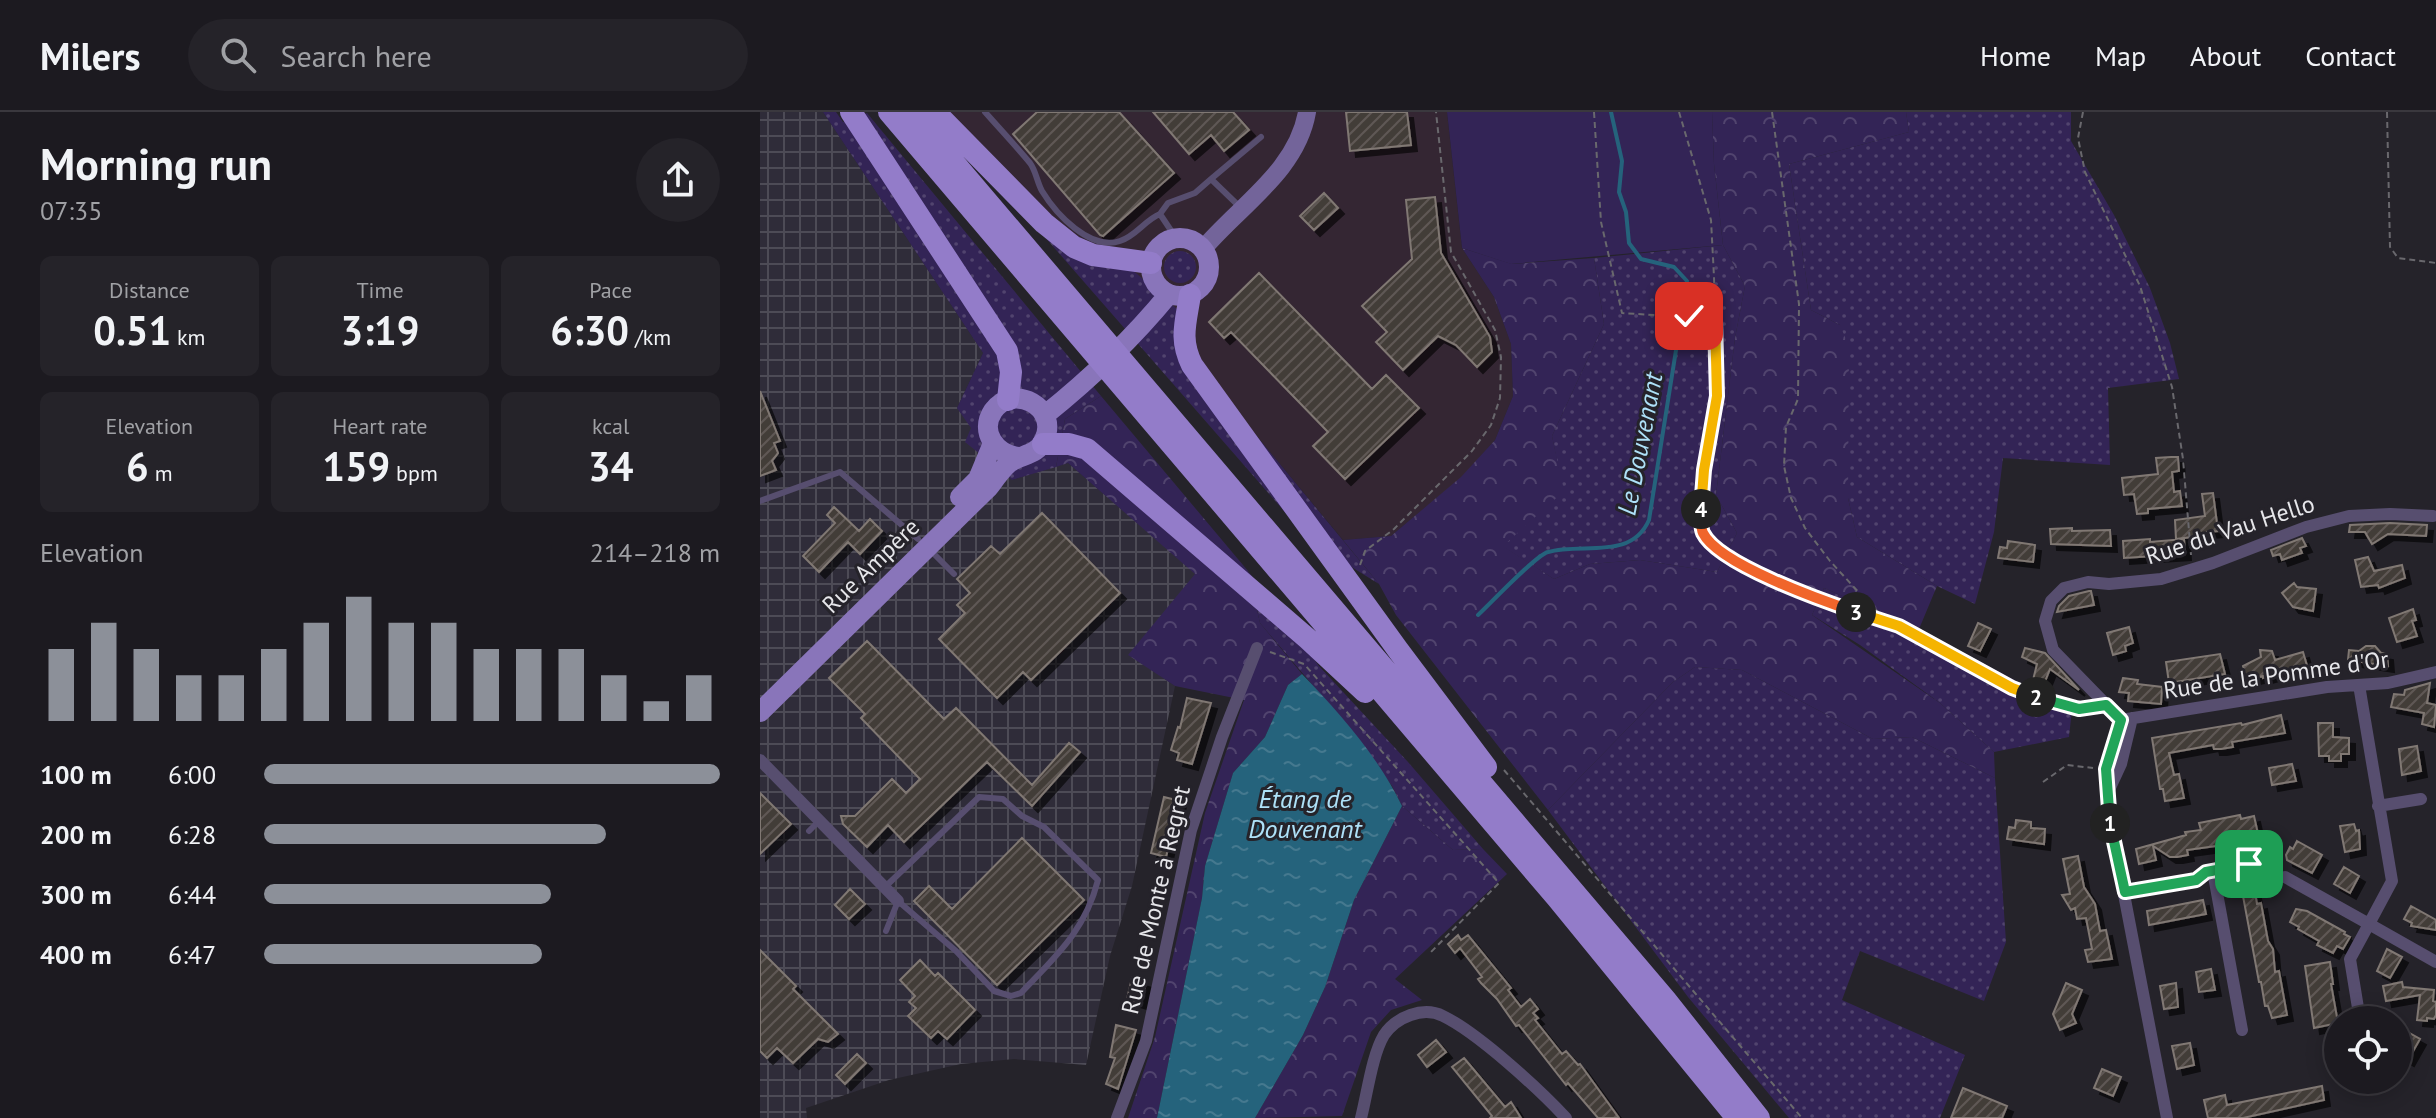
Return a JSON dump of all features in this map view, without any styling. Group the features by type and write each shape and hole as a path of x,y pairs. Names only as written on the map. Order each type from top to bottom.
{"highway":[{"path":"851,112 1007,351 1011,372 1008,400"},
{"path":"889,112 1577,921 1737,1118"},
{"path":"911,112 1665,999 1759,1118"},
{"path":"935,112 1044,223 1074,247 1093,255 1151,263"},
{"path":"1179,295 1182,336 1192,365 1398,650 1520,811 1548,861"},
{"path":"1043,444 1069,444 1087,449 1308,639 1389,717 1418,734"}],"main road":[{"path":"1203,249 1280,170 1297,145 1307,112"},
{"path":"1045,415 1179,295 1205,284 1209,276 1208,257 1203,249 1191,240 1176,238 1159,246 1151,263 1157,285 1179,295"},
{"path":"1016,398 1033,402 1045,415 1047,424 1043,444 1032,453 1018,457 1004,453 989,435 990,418 1000,404 1008,400 1016,398"},
{"name":"Rue Ampère","path":"760,712 923,543 978,479 993,443"},
{"name":"Rue Ampère","path":"760,695 1018,457"}],"street":[{"name":"Rue du Vau Hello","path":"2126,719 2106,705 2053,650 2045,621 2051,601 2064,588 2088,582 2109,584 2161,579 2306,527 2349,516 2433,516"},
{"name":"Rue de Monte à Regret","path":"1117,1118 1146,1041 1191,830 1222,737 1257,648"},
{"name":"Rue de la Pomme d'Or","path":"2126,719 2327,687 2388,683 2436,672"},
{"path":"2358,1006 2350,959 2392,881 2359,685"},
{"path":"2126,719 2106,769 2107,795 2167,1118"},
{"path":"2107,795 2121,764 2126,719"},
{"path":"760,760 898,901"},
{"path":"2378,806 2421,799"},
{"path":"2125,892 2196,880 2206,872 2249,864 2264,870"},
{"path":"2213,871 2242,1030"},
{"path":"2285,877 2436,962"},
{"path":"1361,1118 1384,1035 1397,1021 1419,1013 1443,1016 1477,1039 1566,1118"}],"lane":[{"path":"985,112 1032,166 1042,191 1072,227 1087,237 1103,242 1120,241 1149,218 1160,214 1168,203 1195,193 1261,137"},
{"path":"1211,179 1241,208"},
{"path":"1160,214 1176,238"},
{"path":"760,501 840,472 923,543 954,574"},
{"path":"885,887 979,797 1003,799 1022,816 1044,827 1098,880 1091,907 1071,940 1021,993 1011,996 994,991 956,951 898,901 886,931"},
{"path":"809,831 819,821"}],"path":[{"path":"1360,565 1365,551 1394,529 1472,451 1491,425 1500,398 1501,357 1495,330 1451,252 1436,112"},
{"path":"1594,112 1601,222 1622,313 1715,320"},
{"path":"1679,112 1711,220 1717,396 1704,470 1702,532 1716,549 1738,562 1839,606 1899,626"},
{"path":"1772,112 1799,304 1798,399 1786,427 1784,466 1791,498 1805,528 1873,608 1899,626 2012,688 2079,709 2106,705"},
{"path":"2083,112 2078,138 2085,172 2140,286 2172,387 2183,459 2192,568"},
{"path":"2387,112 2390,247 2398,258 2436,263"},
{"path":"1257,648 1304,664 1499,883 1431,952"},
{"path":"1496,760 1802,1118"},
{"path":"2043,782 2067,765 2106,769"}],"shaded area":[{"path":"760,112 823,112 983,353 957,408 1012,480 1068,463 1196,574 1129,655 1175,686 1132,886 1110,956 1086,1065 1014,1059 961,1064 889,1080 806,1108 807,1118 760,1118"},
{"path":"948,112 1447,112 1462,248 1494,297 1511,344 1513,396 1495,440 1462,477 1391,536 1343,540 1217,388 1085,246 1062,227"}],"green space":[{"path":"823,112 836,112 843,122 867,113 1101,396 1065,419 1056,467 1012,480 965,442 971,428 957,408 983,353"},
{"path":"1447,112 1712,112 1723,245 1511,264 1462,248"},
{"path":"1712,112 1906,112 1909,132 1789,164 1811,310 1840,325 1849,347 1848,498 1857,537 1937,586 1919,629 1824,588 1812,615 1940,703 1994,752 1995,778 1912,737 1873,739 1742,670 1695,667 1673,682 1548,810 1396,615 1379,584 1343,540 1391,536 1461,477 1495,440 1513,396 1511,344 1494,297 1462,248 1512,264 1594,258 1604,324 1552,436 1564,491 1503,546 1554,579 1590,564 1640,560 1717,572 1737,533 1716,495 1735,338 1745,286 1723,245"},
{"path":"1906,112 2071,112 2071,141 2114,215 2150,288 2179,379 2108,388 2110,465 2003,458 1994,532 1975,604 1937,586 1857,537 1848,498 1840,325 1811,310 1789,164 1909,132"},
{"path":"1009,196 1128,266 1177,309 1176,347 1217,388 1379,584 1311,542"},
{"path":"1723,245 1745,286 1735,338 1716,495 1737,533 1717,572 1640,560 1590,564 1554,579 1502,546 1563,491 1552,436 1604,324 1594,258"},
{"path":"1180,251 1192,255 1196,267 1192,279 1180,283 1168,279 1164,267 1168,255"},
{"path":"1101,396 1248,571 1260,623 1302,674 1288,685 1265,737 1233,773 1205,866 1202,898 1157,1118 1128,1118 1155,1037 1205,813 1244,700 1175,686 1128,655 1195,574 1068,463 1056,467 1065,419"},
{"path":"1248,571 1319,666 1483,849 1453,850 1402,806 1392,786 1353,733 1260,623"},
{"path":"1824,588 1919,629 2022,684 2073,700 2069,737 1994,752 1940,703 1860,645 1812,615"},
{"path":"1695,667 1742,670 1873,739 1912,737 1995,778 2006,942 1984,1001 1860,951 1842,1000 1965,1055 1940,1118 1789,1118 1688,997 1548,810 1673,682"},
{"path":"1402,806 1453,850 1483,849 1507,874 1395,979 1422,1000 1391,1010 1371,1032 1342,1116 1255,1118 1303,1035 1325,987 1354,900"}],"water":[{"name":"Étang de Douvenant","path":"1302,674 1357,736 1402,806 1354,900 1325,987 1303,1035 1255,1118 1157,1118 1202,898 1205,866 1233,773 1265,737 1288,685"}],"building":[{"path":"1037,112 1119,112 1174,173 1103,236 1100,235 1013,134"},
{"path":"1153,112 1233,112 1249,130 1224,151 1211,135 1189,154"},
{"path":"1346,112 1407,112 1411,145 1350,151"},
{"path":"1324,193 1338,208 1314,230 1300,216"},
{"path":"1435,197 1441,253 1490,337 1492,352 1477,367 1456,345 1438,336 1403,370 1376,342 1387,332 1362,306 1412,259 1406,200"},
{"path":"1259,273 1372,389 1386,375 1419,408 1345,479 1313,446 1328,432 1231,332 1224,338 1209,322"},
{"path":"760,391 780,441 774,443 778,453 772,461 776,470 760,476"},
{"path":"2178,457 2179,471 2172,472 2174,492 2180,491 2182,506 2148,509 2148,513 2137,514 2134,494 2124,495 2122,478 2158,474 2156,458"},
{"path":"2213,493 2218,531 2176,539 2175,520 2205,516 2202,494"},
{"path":"834,507 859,531 870,519 882,531 860,554 848,542 819,572 803,556 835,523 827,515"},
{"path":"1042,513 1120,593 1031,680 1023,672 997,698 939,639 965,613 957,605 970,593 957,579 991,546 1000,554"},
{"path":"2350,525 2427,525 2426,536 2388,534 2372,544 2365,532 2349,532"},
{"path":"2072,528 2072,531 2110,530 2111,546 2051,544 2050,529"},
{"path":"2302,538 2306,546 2300,548 2302,553 2282,560 2280,554 2273,556 2271,550"},
{"path":"2150,539 2150,542 2184,539 2185,554 2124,558 2123,541"},
{"path":"2008,541 2035,545 2033,562 1998,558 2000,547 2007,548"},
{"path":"2368,557 2374,571 2402,565 2405,578 2379,588 2378,585 2361,587 2355,560"},
{"path":"2294,583 2297,587 2316,589 2313,611 2293,607 2282,593"},
{"path":"2091,591 2094,605 2057,612 2069,596"},
{"path":"2413,609 2416,620 2412,621 2417,636 2397,642 2389,618"},
{"path":"1978,623 1991,629 1980,651 1968,646"},
{"path":"2129,627 2133,643 2125,646 2126,651 2113,655 2107,633"},
{"path":"867,641 944,719 956,708 1032,785 1069,743 1080,752 1032,806 987,762 904,842 888,825 867,847 843,824 841,816 855,816 892,779 906,793 920,779 861,718 865,714 829,678"},
{"path":"2366,646 2375,646 2381,653 2387,654 2388,666 2348,660 2349,650 2359,651"},
{"path":"2025,648 2045,653 2079,690 2050,669 2044,684 2033,680 2037,664 2022,657"},
{"path":"2260,650 2272,651 2275,660 2303,652 2308,669 2263,678 2254,678 2254,675 2246,678 2243,666 2261,657"},
{"path":"2220,654 2225,674 2169,683 2166,662"},
{"path":"2123,678 2138,680 2137,684 2162,687 2161,704 2128,701 2129,693 2119,692"},
{"path":"2430,683 2427,703 2436,705 2434,727 2422,724 2424,713 2391,707 2394,694 2404,695 2405,690"},
{"path":"1187,698 1211,703 1192,764 1177,760 1179,753 1171,750"},
{"path":"2281,715 2285,733 2232,742 2233,747 2214,749 2213,745 2169,753 2174,775 2179,774 2184,798 2165,801 2163,789 2160,789 2152,738 2242,725"},
{"path":"2318,723 2333,723 2333,737 2349,738 2349,754 2341,754 2341,761 2329,761 2329,756 2319,756"},
{"path":"2417,746 2421,771 2402,775 2399,749"},
{"path":"2292,764 2296,781 2272,785 2269,768"},
{"path":"760,793 791,824 760,854"},
{"path":"1164,797 1180,801 1166,857 1151,853"},
{"path":"2240,815 2241,819 2254,816 2258,834 2216,846 2187,850 2188,855 2177,857 2170,857 2153,846 2156,860 2139,864 2136,849 2186,835 2185,832 2201,830 2199,823"},
{"path":"2016,820 2031,822 2031,828 2045,829 2044,844 2007,839 2009,827 2015,828"},
{"path":"2354,824 2356,831 2359,830 2360,849 2345,852 2340,826"},
{"path":"1022,838 1084,900 997,985 914,901 929,886 952,909"},
{"path":"2297,841 2322,855 2312,873 2287,860 2290,847 2293,849"},
{"path":"2078,856 2084,887 2095,904 2100,931 2106,930 2112,959 2088,962 2085,950 2092,949 2086,918 2077,919 2075,908 2071,910 2062,895 2070,894 2063,859"},
{"path":"2344,867 2359,876 2350,893 2334,884"},
{"path":"2237,875 2252,875 2257,904 2261,903 2287,1015 2272,1018 2268,1006 2265,1006 2243,896 2239,896 2236,880"},
{"path":"850,889 865,904 849,919 835,905"},
{"path":"2203,900 2206,914 2149,925 2147,911"},
{"path":"2411,906 2436,920 2436,930 2411,926 2412,923 2404,919"},
{"path":"2296,909 2307,911 2345,932 2350,937 2343,949 2337,946 2333,953 2317,945 2319,941 2298,929 2290,922"},
{"path":"1458,935 1461,940 1468,935 1511,988 1508,990 1521,1007 1530,999 1538,1009 1533,1013 1538,1018 1535,1020 1562,1054 1566,1051 1580,1064 1619,1118 1598,1118 1568,1083 1566,1085 1481,983 1478,979 1482,977 1460,948 1455,953 1448,944"},
{"path":"2387,949 2402,957 2390,978 2377,971"},
{"path":"760,950 838,1034 828,1042 818,1039 793,1063 777,1048 767,1058 760,1051"},
{"path":"920,960 935,976 938,973 975,1010 947,1039 938,1031 931,1038 908,1016 916,1008 909,1002 915,996 900,980"},
{"path":"2330,962 2335,1006 2324,1006 2324,1026 2314,1028 2305,966"},
{"path":"2211,969 2215,990 2199,992 2196,972"},
{"path":"1132,978 1146,982 1141,1003 1127,999"},
{"path":"2402,982 2403,987 2434,990 2434,1019 2417,1020 2420,995 2386,1001 2383,986"},
{"path":"2066,983 2082,990 2072,1014 2076,1023 2060,1030 2053,1014"},
{"path":"2176,983 2178,1007 2164,1009 2160,986"},
{"path":"1116,1025 1136,1030 1118,1089 1106,1084 1115,1058 1110,1057"},
{"path":"2412,1034 2420,1039 2412,1053"},
{"path":"1436,1040 1446,1052 1427,1067 1418,1055"},
{"path":"2190,1043 2194,1065 2177,1069 2172,1046"},
{"path":"857,1054 866,1063 845,1084 836,1075"},
{"path":"1464,1058 1505,1107 1511,1102 1521,1118 1490,1118 1492,1116 1452,1067"},
{"path":"2102,1069 2121,1077 2113,1096 2094,1088"},
{"path":"2322,1086 2324,1100 2243,1118 2208,1118 2204,1100 2225,1095 2227,1105"},
{"path":"1963,1088 2007,1106 2002,1118 1951,1118"}],"waterway":[{"name":"Le Douvenant","path":"1478,615 1542,555 1561,549 1618,546 1641,533 1649,520 1687,281 1674,267 1641,259 1629,243 1626,212 1619,192 1622,161 1611,112"}],"route":[{"path":"1689,316 1715,320 1717,396 1701,507 1702,532 1716,549 1789,586 1899,626 2012,688 2079,709 2106,705 2121,720 2106,769 2108,811 2125,892 2196,880 2206,872 2249,864"}]}
